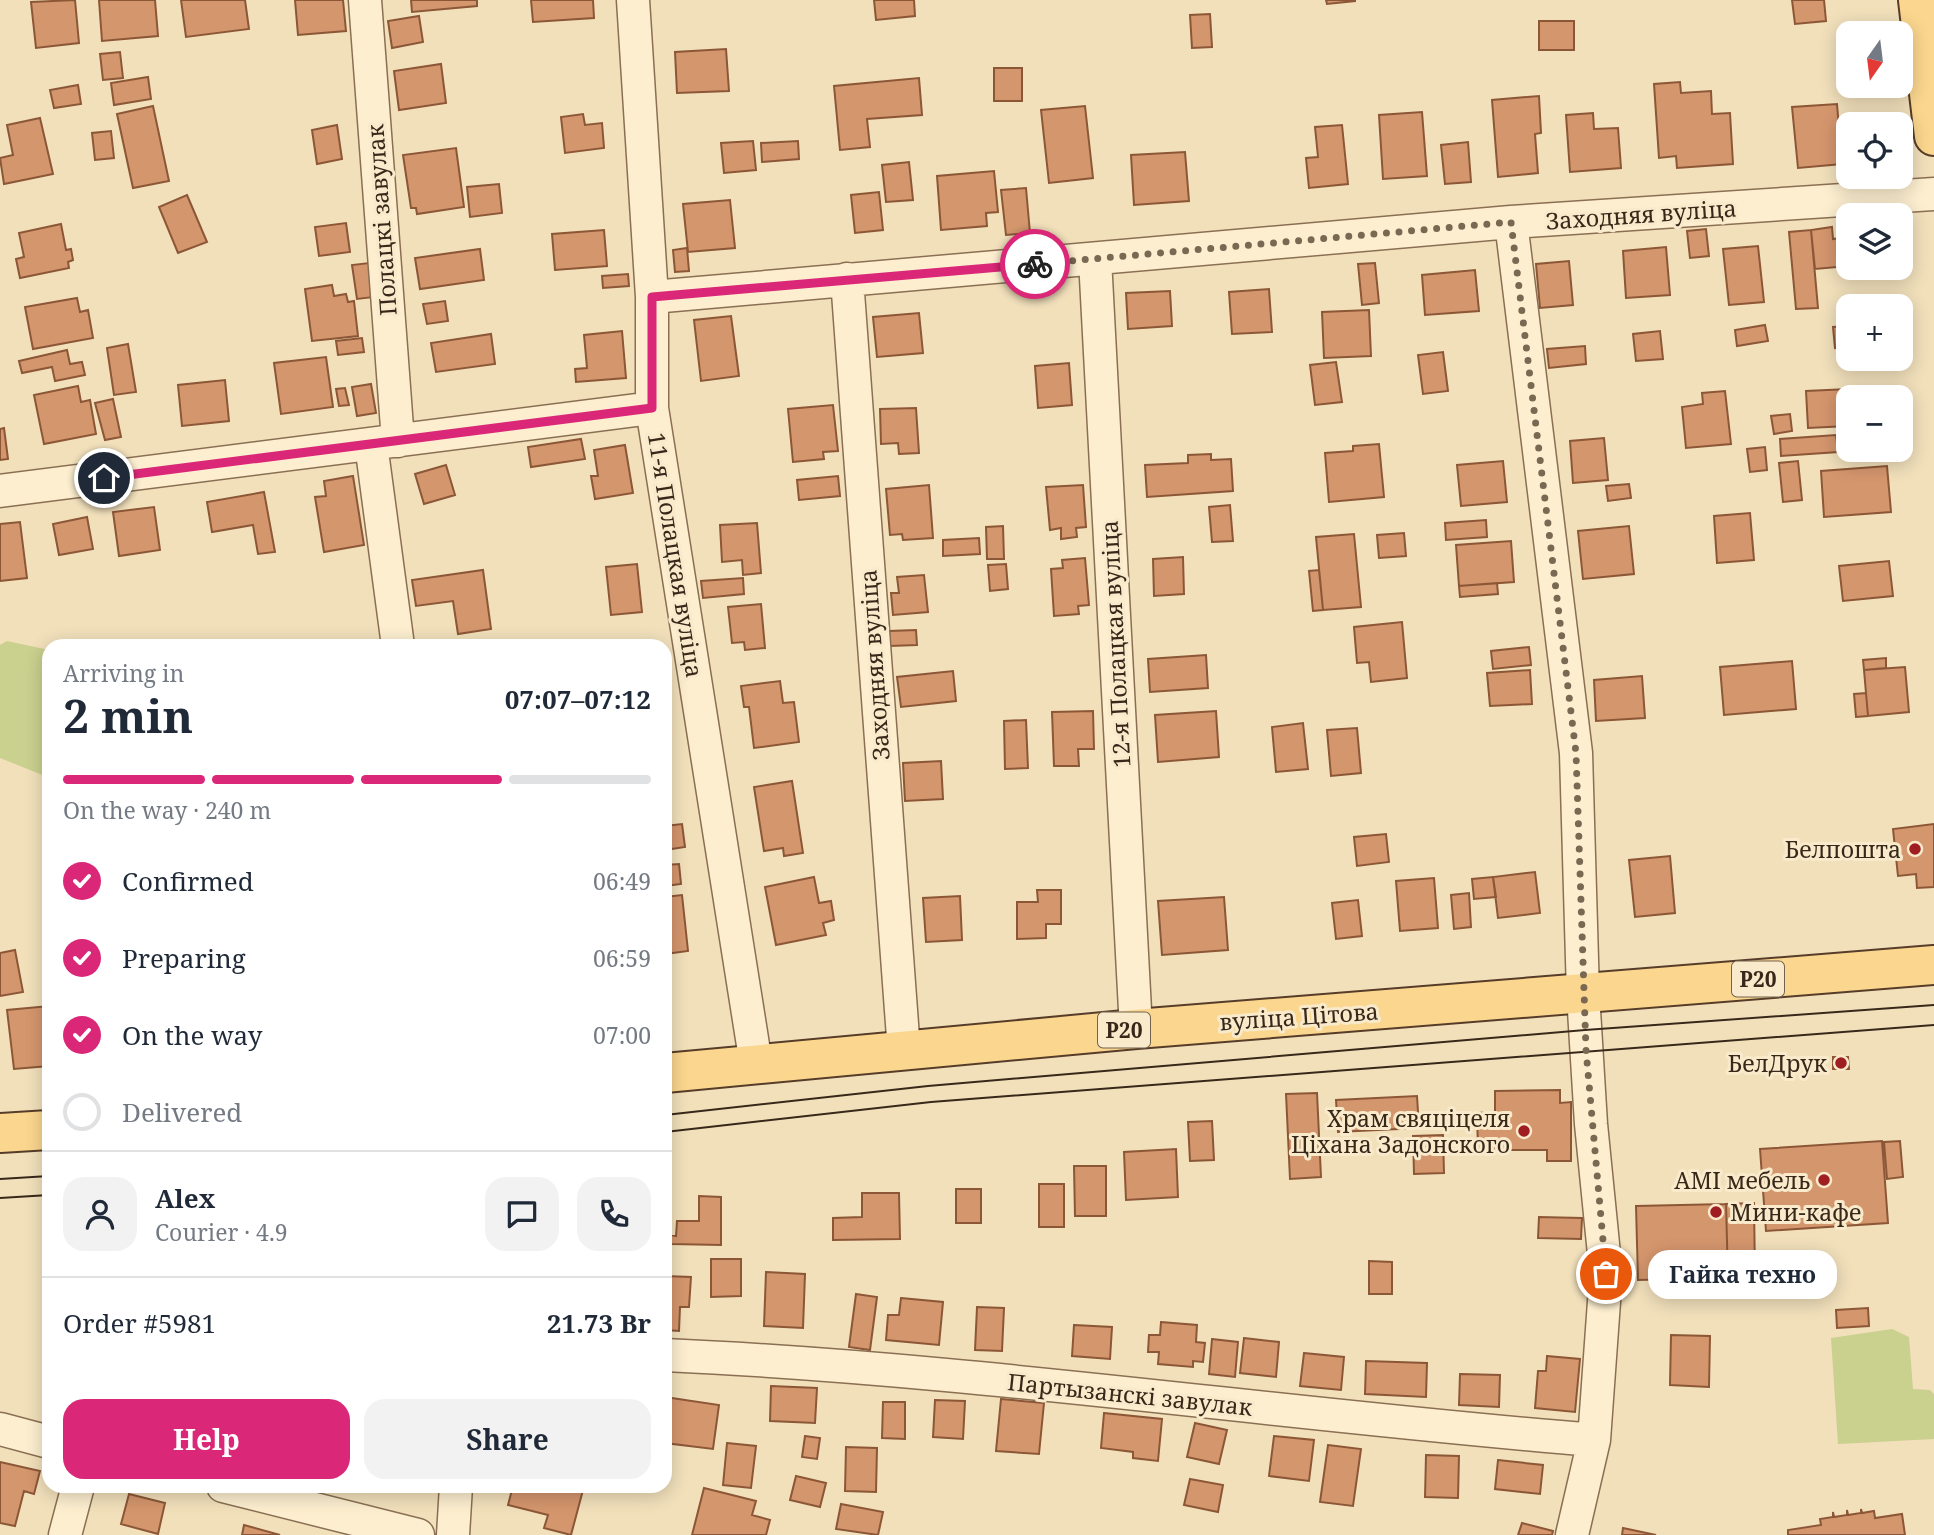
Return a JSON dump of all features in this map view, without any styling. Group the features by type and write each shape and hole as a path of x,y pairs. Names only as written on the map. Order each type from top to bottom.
{"main road":[{"path":"1918,0 1934,136"},
{"name":"вуліца Цітова","path":"672,1072 1136,1029 1934,965"},
{"path":"0,1133 42,1130"}],"street":[{"name":"Полацкі завулак","path":"365,0 384,442 398,639"},
{"name":"11-я Полацкая вуліца","path":"633,0 652,297 652,408 756,1064"},
{"name":"Заходняя вуліца","path":"652,297 1511,222 1934,194"},
{"path":"1511,222 1576,753 1583,994 1591,1124 1606,1274 1594,1440 1572,1535"},
{"name":"12-я Полацкая вуліца","path":"1095,259 1136,1029"},
{"name":"Заходняя вуліца","path":"847,279 904,1051"},
{"path":"0,491 652,408"},
{"name":"Партызанскі завулак","path":"672,1355 799,1361 1251,1405 1410,1425 1594,1440"},
{"path":"0,1429 42,1440"},
{"path":"65,1535 76,1493"},
{"path":"251,1493 418,1535"},
{"path":"453,1535 456,1493"}],"green space":[{"path":"7,641 42,648 42,775 0,758 0,645"},
{"path":"1892,1329 1909,1337 1913,1389 1930,1390 1934,1394 1934,1439 1838,1444 1831,1338"}],"building":[{"path":"75,0 79,43 36,48 31,2"},
{"path":"99,0 155,0 158,36 102,41"},
{"path":"181,0 245,0 249,29 186,37"},
{"path":"295,0 343,0 346,31 298,35"},
{"path":"411,0 477,0 477,6 412,12"},
{"path":"531,0 593,0 594,18 533,22"},
{"path":"874,0 914,0 915,16 876,20"},
{"path":"1326,0 1355,0 1355,1 1327,4"},
{"path":"1792,0 1824,0 1826,21 1795,24"},
{"path":"1210,14 1212,47 1192,48 1190,15"},
{"path":"419,16 423,42 392,48 388,21"},
{"path":"1539,21 1574,21 1574,50 1539,50"},
{"path":"726,49 729,91 677,93 675,52"},
{"path":"120,52 123,78 103,80 100,54"},
{"path":"441,64 446,103 399,110 394,71"},
{"path":"994,68 1022,68 1022,101 994,101"},
{"path":"148,77 151,99 114,105 111,83"},
{"path":"919,78 922,115 867,119 870,147 840,150 834,86"},
{"path":"1680,82 1681,93 1711,91 1712,114 1730,113 1733,164 1677,168 1676,156 1659,158 1654,84"},
{"path":"78,85 81,104 54,108 50,90"},
{"path":"1539,96 1541,133 1535,134 1538,173 1498,177 1492,100"},
{"path":"1837,104 1836,165 1798,168 1792,107"},
{"path":"153,106 169,181 133,188 117,114"},
{"path":"1085,106 1093,178 1049,183 1041,110"},
{"path":"1422,112 1427,176 1383,179 1379,115"},
{"path":"1593,113 1594,129 1618,128 1621,168 1570,172 1566,115"},
{"path":"583,114 585,125 602,123 604,148 565,153 561,117"},
{"path":"40,118 53,174 4,184 0,158 13,155 7,125"},
{"path":"337,125 342,159 317,164 312,130"},
{"path":"1342,125 1348,184 1309,188 1306,158 1318,157 1315,127"},
{"path":"111,131 114,158 95,160 92,133"},
{"path":"753,141 756,170 724,173 721,143"},
{"path":"798,141 799,159 762,162 761,143"},
{"path":"1468,142 1471,182 1445,184 1441,145"},
{"path":"456,148 464,207 417,214 416,208 411,208 403,155"},
{"path":"1185,152 1189,201 1134,205 1131,155"},
{"path":"909,162 913,200 886,202 882,165"},
{"path":"994,171 998,212 986,213 987,226 941,230 937,176"},
{"path":"499,184 502,213 470,217 467,187"},
{"path":"1026,188 1030,233 1006,235 1001,190"},
{"path":"879,192 883,230 855,233 851,195"},
{"path":"187,195 207,242 178,253 159,207"},
{"path":"730,200 735,248 688,252 683,204"},
{"path":"346,223 350,252 319,256 315,227"},
{"path":"61,224 66,250 71,249 73,260 68,262 69,268 20,278 16,259 24,257 19,233"},
{"path":"1832,227 1833,239 1836,239 1836,267 1815,269 1811,230"},
{"path":"1706,229 1709,256 1690,258 1687,231"},
{"path":"604,230 607,266 555,270 552,234"},
{"path":"1811,230 1818,308 1796,309 1789,232"},
{"path":"1758,246 1764,302 1729,305 1723,249"},
{"path":"1666,247 1670,295 1626,298 1623,251"},
{"path":"687,248 689,271 675,272 673,250"},
{"path":"480,249 484,280 420,289 415,258"},
{"path":"1569,261 1573,305 1540,308 1536,264"},
{"path":"369,263 374,297 357,299 352,265"},
{"path":"1375,263 1379,303 1362,305 1358,264"},
{"path":"1475,270 1479,311 1425,315 1422,275"},
{"path":"628,274 629,286 603,288 602,276"},
{"path":"332,285 334,296 346,294 348,302 354,301 358,336 312,341 305,289"},
{"path":"1269,289 1272,332 1232,334 1229,292"},
{"path":"1170,291 1172,326 1128,329 1126,293"},
{"path":"77,298 80,312 88,310 93,338 33,349 25,307"},
{"path":"445,301 448,321 427,324 423,304"},
{"path":"1369,310 1371,356 1324,358 1322,312"},
{"path":"919,313 923,353 877,357 873,317"},
{"path":"731,316 739,376 701,381 694,320"},
{"path":"1765,325 1768,341 1737,346 1735,330"},
{"path":"1833,327 1836,327 1835,348"},
{"path":"622,331 626,378 576,382 575,369 587,368 584,335"},
{"path":"1660,331 1663,359 1636,361 1633,334"},
{"path":"491,334 495,364 436,372 431,343"},
{"path":"362,338 364,352 338,355 336,341"},
{"path":"128,344 136,392 114,395 107,348"},
{"path":"1585,346 1586,364 1549,368 1547,349"},
{"path":"67,350 70,364 82,362 85,375 55,381 52,367 22,373 19,361"},
{"path":"1443,352 1448,391 1423,394 1418,355"},
{"path":"326,357 333,407 281,414 274,363"},
{"path":"1336,362 1342,402 1315,405 1310,365"},
{"path":"1069,363 1072,405 1038,408 1035,366"},
{"path":"225,380 229,421 182,426 178,385"},
{"path":"371,384 376,413 357,416 352,387"},
{"path":"78,386 81,402 90,400 96,434 44,444 34,395"},
{"path":"345,388 349,405 339,406 336,389"},
{"path":"1836,390 1836,427 1808,428 1806,391"},
{"path":"1725,391 1731,444 1686,448 1682,407 1703,404 1702,393"},
{"path":"113,399 121,437 105,440 95,403"},
{"path":"833,405 838,451 823,452 824,459 793,462 788,409"},
{"path":"916,408 919,453 899,454 898,443 881,444 880,409"},
{"path":"1790,414 1792,431 1774,434 1771,416"},
{"path":"4,428 8,459 0,460 0,429"},
{"path":"1836,435 1836,452 1781,456 1780,439"},
{"path":"1604,438 1608,480 1573,483 1570,441"},
{"path":"581,439 585,459 531,467 528,447"},
{"path":"1379,444 1384,497 1329,502 1325,453 1353,451 1353,446"},
{"path":"625,445 633,493 595,499 591,476 598,476 594,450"},
{"path":"1765,447 1767,470 1750,472 1747,449"},
{"path":"1211,454 1211,460 1231,459 1233,491 1147,497 1145,465 1188,463 1188,455"},
{"path":"1503,461 1507,502 1461,506 1457,465"},
{"path":"1798,461 1802,500 1783,502 1779,463"},
{"path":"446,465 455,495 424,504 415,474"},
{"path":"1887,466 1891,512 1824,517 1821,471"},
{"path":"353,476 364,545 324,552 315,497 326,496 324,481"},
{"path":"838,476 840,496 799,500 797,480"},
{"path":"1629,484 1631,498 1608,501 1606,486"},
{"path":"929,485 933,538 903,540 902,534 890,535 886,489"},
{"path":"1083,485 1086,527 1076,528 1077,537 1061,539 1061,528 1050,530 1046,487"},
{"path":"264,492 275,552 258,554 253,525 212,532 207,502"},
{"path":"1230,505 1233,541 1212,542 1209,507"},
{"path":"154,507 160,550 119,556 113,512"},
{"path":"1750,513 1754,560 1717,563 1714,516"},
{"path":"87,517 93,549 59,555 53,524"},
{"path":"1486,520 1487,537 1446,540 1445,523"},
{"path":"20,522 27,578 0,581 0,524"},
{"path":"757,523 761,573 743,575 742,560 722,562 720,525"},
{"path":"1003,526 1004,559 987,559 986,527"},
{"path":"1629,526 1634,574 1583,579 1578,531"},
{"path":"1404,533 1406,556 1379,558 1377,535"},
{"path":"1354,534 1361,607 1323,610 1316,537"},
{"path":"979,538 980,554 943,556 943,540"},
{"path":"1511,541 1514,582 1459,586 1456,545"},
{"path":"1183,557 1184,594 1154,596 1153,559"},
{"path":"1085,558 1089,605 1078,606 1079,614 1054,616 1051,569 1063,568 1062,560"},
{"path":"1889,561 1893,596 1843,601 1839,566"},
{"path":"637,564 642,612 611,615 606,567"},
{"path":"1006,564 1008,589 990,591 988,565"},
{"path":"483,570 491,629 458,634 453,601 416,606 412,580"},
{"path":"1319,570 1323,610 1313,611 1309,571"},
{"path":"924,575 928,612 893,615 891,593 899,593 897,577"},
{"path":"743,578 744,594 703,598 701,581"},
{"path":"1497,583 1498,594 1460,597 1459,586"},
{"path":"761,604 765,648 745,650 744,642 732,643 728,607"},
{"path":"1402,622 1407,678 1371,682 1369,662 1357,663 1354,627"},
{"path":"916,630 917,645 890,646 889,631"},
{"path":"1529,647 1531,665 1493,669 1491,651"},
{"path":"1206,655 1208,688 1150,692 1148,659"},
{"path":"1886,658 1886,668 1864,670 1863,660"},
{"path":"1792,661 1796,709 1724,715 1720,667"},
{"path":"1905,667 1909,712 1868,716 1864,670"},
{"path":"1530,670 1532,704 1490,706 1487,673"},
{"path":"953,671 956,701 901,707 897,677"},
{"path":"1642,676 1645,718 1596,721 1594,680"},
{"path":"780,681 783,703 794,702 799,742 754,748 749,707 744,707 741,686"},
{"path":"1866,693 1868,716 1856,717 1854,694"},
{"path":"1093,711 1094,749 1078,749 1079,766 1054,766 1052,712"},
{"path":"1216,711 1219,757 1158,762 1155,715"},
{"path":"1026,720 1028,768 1005,769 1004,721"},
{"path":"1303,723 1308,769 1276,772 1272,727"},
{"path":"1357,728 1361,773 1331,776 1327,730"},
{"path":"941,761 943,799 905,801 903,763"},
{"path":"792,781 803,853 784,856 783,848 764,851 754,787"},
{"path":"682,824 685,847 672,849 672,825"},
{"name":"Белпошта","path":"1934,824 1934,887 1917,888 1916,874 1898,876 1893,829"},
{"path":"1386,834 1389,862 1357,866 1354,837"},
{"path":"1670,856 1675,913 1635,917 1629,860"},
{"path":"672,864 679,864 681,884 672,885"},
{"path":"1535,872 1540,913 1498,918 1493,877"},
{"path":"814,877 819,903 831,901 834,920 823,923 826,935 776,945 765,887"},
{"path":"1493,877 1496,897 1474,899 1472,879"},
{"path":"1434,878 1438,928 1400,931 1396,881"},
{"path":"1037,890 1061,890 1061,924 1046,924 1046,938 1017,939 1017,902 1038,902"},
{"path":"1469,893 1471,927 1454,929 1451,895"},
{"path":"682,895 688,951 672,953 672,896"},
{"path":"960,896 962,940 926,942 923,898"},
{"path":"1224,897 1228,950 1162,955 1158,901"},
{"path":"1358,900 1362,936 1336,939 1332,903"},
{"path":"15,950 23,992 0,996 0,953"},
{"path":"42,1007 42,1067 14,1069 7,1010"},
{"name":"БелДрук","path":"1833,1057 1848,1057 1849,1069 1833,1069"},
{"name":"Храм свяціцеля Ціхана Задонского","path":"1560,1090 1560,1103 1571,1102 1571,1161 1547,1161 1547,1150 1478,1150 1477,1113 1495,1112 1495,1091"},
{"path":"1317,1093 1321,1177 1290,1179 1286,1094"},
{"path":"1417,1096 1419,1128 1338,1132 1336,1100"},
{"path":"1212,1121 1214,1160 1190,1161 1188,1122"},
{"path":"1443,1135 1444,1173 1414,1174 1413,1136"},
{"name":"AMI мебель","path":"1882,1141 1888,1223 1766,1231 1760,1149"},
{"path":"1900,1141 1903,1177 1887,1179 1884,1142"},
{"path":"1176,1149 1178,1197 1126,1200 1124,1152"},
{"path":"1074,1166 1106,1166 1106,1216 1075,1216"},
{"path":"1039,1184 1064,1184 1064,1227 1039,1227"},
{"path":"956,1189 981,1189 981,1223 956,1223"},
{"path":"862,1193 899,1193 900,1239 833,1240 833,1218 862,1217"},
{"path":"699,1196 721,1197 721,1245 672,1244 672,1235 676,1236 677,1221 699,1221"},
{"path":"1754,1203 1755,1277 1728,1278 1726,1204"},
{"path":"1726,1204 1728,1278 1638,1280 1636,1206"},
{"path":"1539,1217 1582,1218 1581,1239 1538,1238"},
{"path":"711,1259 741,1259 741,1296 711,1297"},
{"path":"1369,1261 1392,1262 1392,1294 1369,1294"},
{"path":"766,1272 805,1274 803,1328 764,1326"},
{"path":"672,1276 691,1277 689,1307 680,1307 679,1331 672,1330"},
{"path":"856,1294 877,1297 870,1350 849,1347"},
{"path":"901,1298 943,1302 939,1345 886,1340 888,1315 899,1315"},
{"path":"977,1307 1004,1308 1002,1351 975,1350"},
{"path":"1868,1308 1869,1326 1837,1328 1836,1310"},
{"path":"1161,1322 1197,1325 1196,1342 1205,1343 1203,1362 1193,1361 1193,1367 1158,1364 1159,1352 1148,1352 1149,1335 1160,1335"},
{"path":"1074,1325 1112,1327 1110,1359 1072,1356"},
{"path":"1671,1335 1710,1336 1709,1387 1670,1385"},
{"path":"1244,1338 1279,1342 1276,1377 1240,1373"},
{"path":"1212,1339 1238,1342 1235,1377 1209,1374"},
{"path":"1304,1353 1344,1357 1341,1390 1300,1386"},
{"path":"1547,1356 1580,1359 1575,1412 1535,1408 1538,1371 1546,1371"},
{"path":"1366,1361 1427,1363 1426,1397 1365,1394"},
{"path":"1460,1374 1500,1375 1499,1407 1459,1405"},
{"path":"771,1386 817,1388 815,1423 770,1421"},
{"path":"672,1398 719,1405 713,1449 672,1444"},
{"path":"1001,1399 1044,1403 1039,1454 996,1451"},
{"path":"935,1400 965,1401 963,1439 933,1437"},
{"path":"883,1402 905,1402 905,1439 882,1438"},
{"path":"1104,1413 1162,1419 1158,1461 1133,1458 1133,1452 1101,1448"},
{"path":"1195,1423 1227,1430 1219,1464 1187,1457"},
{"path":"805,1436 820,1438 817,1459 802,1457"},
{"path":"1274,1436 1314,1440 1309,1481 1269,1476"},
{"path":"727,1443 756,1446 751,1488 723,1485"},
{"path":"1328,1445 1361,1449 1353,1506 1320,1502"},
{"path":"846,1447 877,1448 876,1492 845,1491"},
{"path":"1426,1455 1459,1456 1458,1498 1425,1497"},
{"path":"1498,1460 1543,1465 1540,1494 1495,1489"},
{"path":"0,1462 40,1471 34,1494 24,1491 15,1526 0,1523"},
{"path":"796,1476 826,1483 820,1507 790,1500"},
{"path":"1190,1479 1223,1485 1218,1512 1184,1505"},
{"path":"704,1488 756,1501 752,1515 770,1520 766,1535 692,1535"},
{"path":"511,1493 582,1493 571,1535 544,1528 548,1515 508,1505"},
{"path":"129,1494 165,1503 158,1534 121,1524"},
{"path":"841,1504 883,1512 878,1535 836,1529"},
{"path":"1861,1509 1862,1513 1874,1511 1875,1518 1902,1514 1905,1535 1788,1535 1788,1530 1821,1525 1820,1519 1833,1517 1833,1512 1834,1517 1847,1515 1847,1510 1848,1515 1861,1513"},
{"path":"1522,1523 1553,1531 1552,1535 1518,1535"},
{"path":"244,1525 280,1535 242,1535"},
{"path":"1623,1528 1656,1535 1622,1535"}],"tram line":[{"path":"672,1114 928,1086 1585,1030 1934,1005"},
{"path":"672,1131 931,1102 1934,1025"},
{"path":"0,1179 42,1176"},
{"path":"0,1198 42,1195"}],"way so far":[{"path":"1035,264 1511,222 1576,753 1586,1050 1606,1274"}],"place":[{"name":"Белпошта","path":"1915,849"},
{"name":"БелДрук","path":"1841,1063"},
{"name":"Храм свяціцеля Ціхана Задонского","path":"1524,1131"},
{"name":"AMI мебель","path":"1824,1180"},
{"name":"Мини-кафе","path":"1716,1212"},
{"name":"Гайка техно","path":"1606,1274"}],"route":[{"path":"104,478 652,408 652,297 1035,264"}]}
